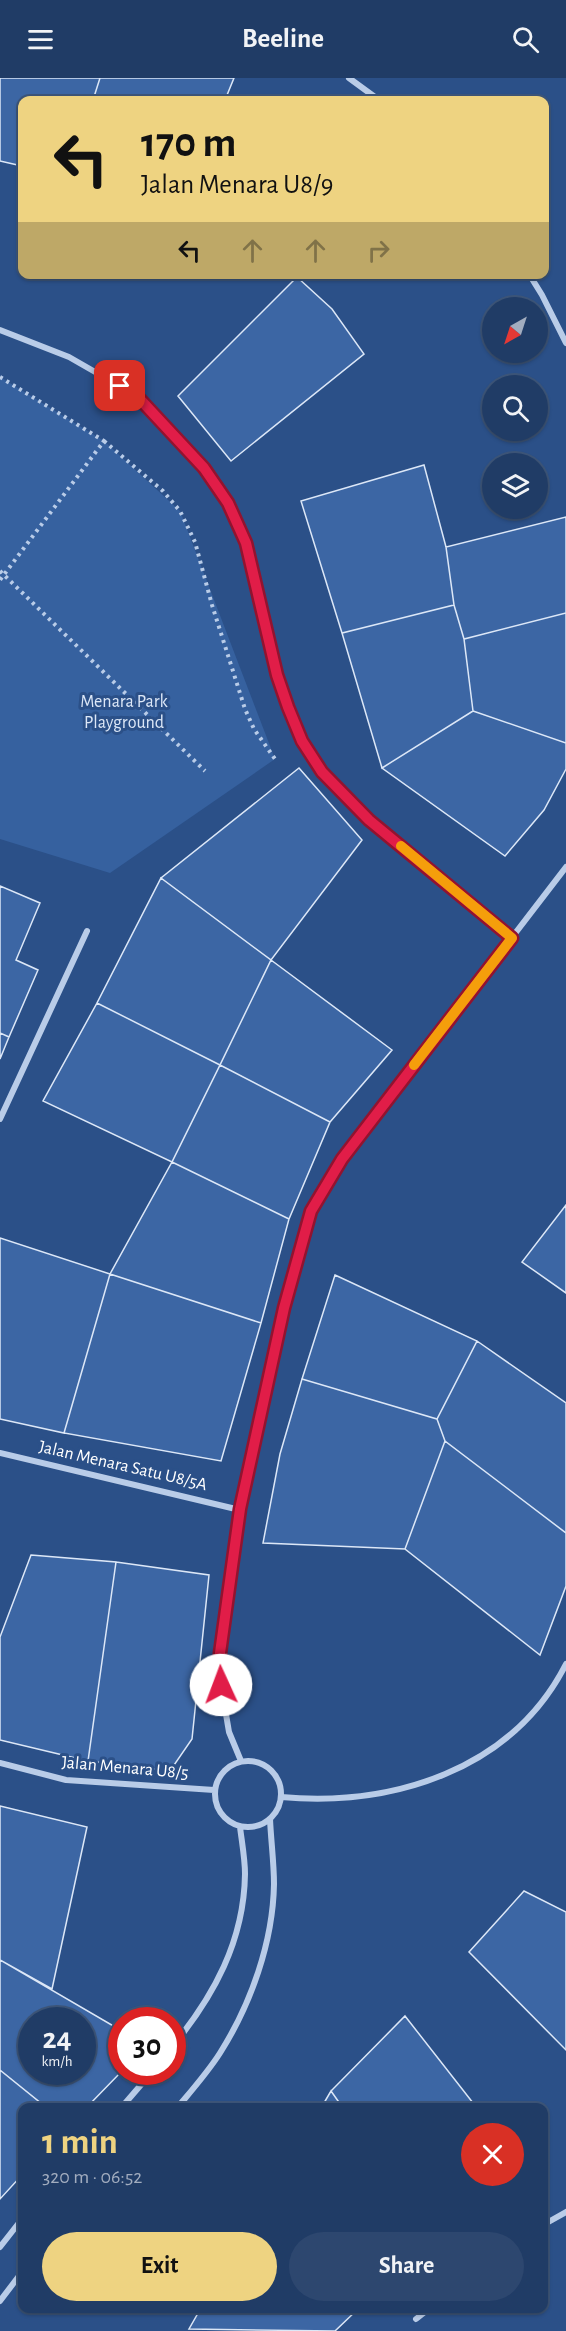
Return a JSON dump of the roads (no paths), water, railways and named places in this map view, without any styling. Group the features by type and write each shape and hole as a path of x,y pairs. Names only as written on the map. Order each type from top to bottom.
{"street":[{"path":"349,78 374,96"},
{"path":"532,279 566,343"},
{"path":"0,330 69,357 137,396 204,468 228,503 246,543 277,675 302,741 322,772 369,820 512,938"},
{"path":"241,1761 229,1732 221,1685 220,1653 240,1509 284,1308 311,1211 342,1159 566,867"},
{"path":"0,1119 87,931"},
{"name":"Jalan Menara Satu U8/5A","path":"0,1453 240,1509"},
{"path":"281,1797 314,1800 347,1798 412,1786 447,1774 482,1757 510,1736 538,1706 566,1664"},
{"path":"241,1761 261,1764 270,1769 281,1787 281,1797 276,1813 270,1820 261,1825 240,1827 223,1817 217,1809 214,1790 223,1771 241,1761"},
{"name":"Jalan Menara U8/5","path":"0,1763 66,1780 214,1790"},
{"path":"181,2103 219,2054 254,1985 265,1948 274,1884 270,1820"},
{"path":"186,2030 208,1998 230,1957 244,1898 245,1871 240,1827"},
{"path":"125,2103 141,2085"},
{"path":"548,2222 566,2212"},
{"path":"0,2247 18,2224"},
{"path":"0,2301 18,2277"},
{"path":"416,2319 424,2313"}],"park label":[{"name":"Menara Park Playground","path":"124,712"}]}
